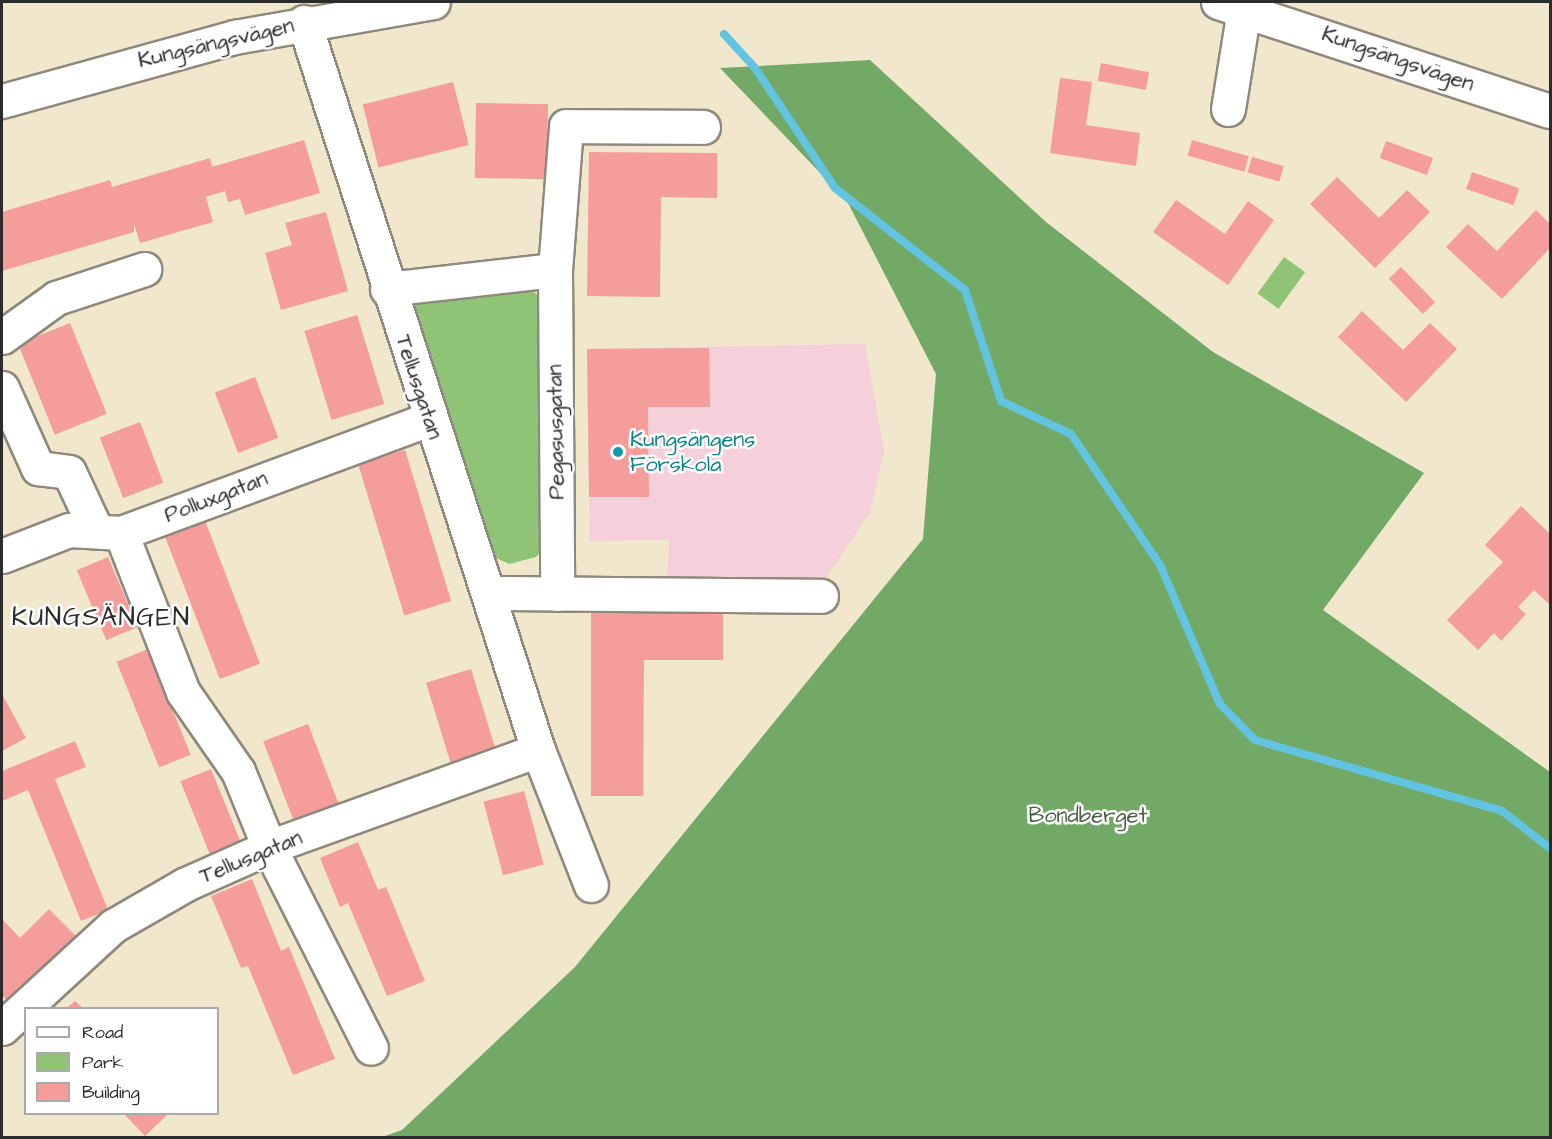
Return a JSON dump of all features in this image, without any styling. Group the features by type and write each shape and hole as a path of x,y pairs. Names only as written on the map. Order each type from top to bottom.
{"street":[{"name":"Kungsängsvägen","path":"2,101 304,22 433,2"},
{"name":"Kungsängsvägen","path":"1228,109 1231,5 1551,111"},
{"name":"Tellusgatan","path":"304,22 429,420 491,593 538,750 591,885"},
{"name":"Pegasusgatan","path":"557,594 555,270 566,126 703,127"},
{"path":"2,337 56,298 144,269"},
{"path":"387,289 555,270"},
{"path":"2,388 38,468 69,472 109,531 183,692 238,771 269,847 371,1048"},
{"name":"Polluxgatan","path":"2,556 69,530 109,531 429,420"},
{"path":"491,593 821,596"},
{"name":"Tellusgatan","path":"25,1007 113,926 186,884 269,847 538,750"},
{"name":"Tellusgatan","path":"2,1028 24,1008"}],"shaded area":[{"path":"865,344 884,451 870,512 827,577 813,585 667,583 669,540 590,541 587,349"}],"green space":[{"name":"Bondberget","path":"870,60 1046,222 1213,352 1424,473 1323,610 1550,772 1550,1137 382,1137 402,1130 575,967 923,539 936,374 847,201 720,68"},
{"path":"1284,257 1305,272 1279,309 1258,293"},
{"path":"530,289 541,298 543,550 536,557 509,564 486,553 411,306"}],"building":[{"path":"1101,63 1149,72 1146,90 1098,81"},
{"path":"1060,78 1092,82 1086,125 1140,133 1136,166 1050,153"},
{"path":"453,82 469,145 378,168 363,104"},
{"path":"476,103 548,104 547,179 475,178"},
{"path":"304,140 320,193 245,215 240,199 228,202 225,191 206,197 213,222 140,243 134,224 134,232 2,271 2,212 110,180 112,187 210,158 212,167"},
{"path":"1192,140 1249,156 1244,172 1188,155"},
{"path":"1386,141 1433,158 1427,175 1380,158"},
{"path":"589,152 717,153 717,198 661,197 660,297 587,296"},
{"path":"1252,157 1284,166 1279,181 1248,172"},
{"path":"1472,172 1519,188 1513,205 1466,189"},
{"path":"1337,177 1379,218 1407,190 1430,212 1375,268 1310,204"},
{"path":"1176,200 1225,234 1248,201 1274,220 1228,285 1153,232"},
{"path":"1536,210 1550,224 1550,248 1502,299 1446,247 1468,224 1497,251"},
{"path":"326,212 348,291 281,310 265,253 292,245 285,223"},
{"path":"1401,267 1435,302 1423,314 1389,279"},
{"path":"1362,311 1403,350 1430,323 1457,349 1406,402 1338,337"},
{"path":"357,315 384,404 332,420 304,331"},
{"path":"70,323 107,414 55,435 18,344"},
{"name":"Kungsängens Förskola","path":"709,348 710,407 648,407 649,497 589,497 587,349"},
{"path":"255,377 278,438 238,453 215,392"},
{"path":"140,422 163,483 123,498 100,437"},
{"path":"405,450 451,601 404,615 358,464"},
{"path":"1521,506 1550,534 1550,605 1534,590 1518,607 1526,614 1501,641 1494,633 1478,650 1447,620 1503,562 1485,545"},
{"path":"204,518 260,664 220,679 164,533"},
{"path":"108,557 138,627 106,640 77,570"},
{"path":"591,610 723,611 723,660 644,660 643,796 591,796"},
{"path":"148,649 191,755 159,767 116,662"},
{"path":"471,669 496,752 451,766 426,683"},
{"path":"2,694 26,738 2,751"},
{"path":"308,724 339,805 294,822 263,741"},
{"path":"75,741 86,767 55,779 108,910 81,921 28,790 2,801 2,771"},
{"path":"211,769 241,842 210,855 180,781"},
{"path":"524,791 544,864 503,875 483,802"},
{"path":"358,842 378,890 386,887 425,981 387,996 348,903 340,907 320,858"},
{"path":"252,879 281,951 289,947 335,1059 293,1075 248,966 241,968 211,896"},
{"path":"49,909 78,938 10,1004 2,995 2,919 20,938"},
{"path":"75,1001 82,1007 68,1007"},
{"path":"125,1115 167,1115 145,1136"}],"waterway":[{"path":"724,34 755,68 835,188 965,290 1001,401 1071,434 1160,565 1220,704 1255,740 1502,811 1550,848"}],"place":[{"name":"Kungsängens Förskola","path":"618,452"}],"district":[{"name":"KUNGSÄNGEN","path":"101,618"}]}
